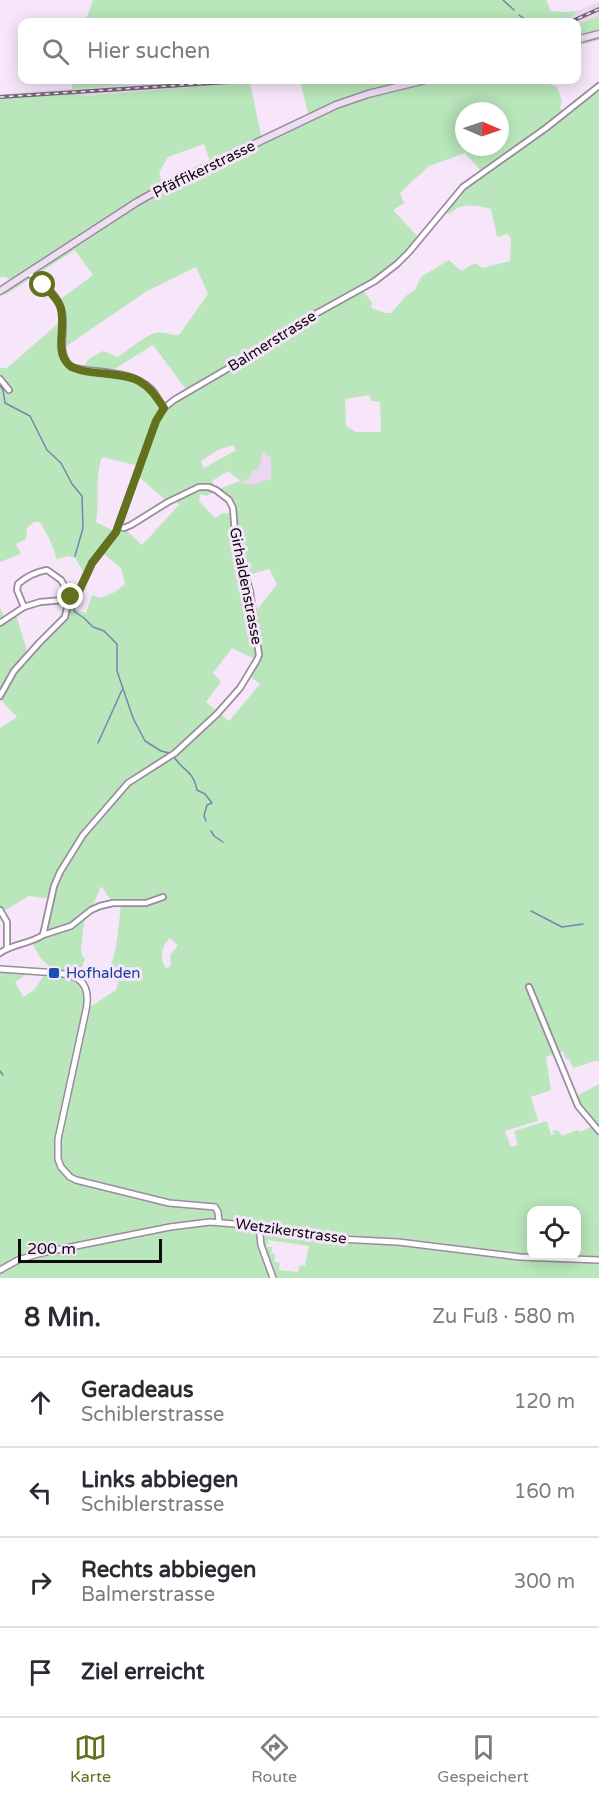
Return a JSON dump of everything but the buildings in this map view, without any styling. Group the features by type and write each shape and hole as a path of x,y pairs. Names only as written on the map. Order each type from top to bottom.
{"main road":[{"path":"581,39 599,34"},
{"name":"Pfäffikerstrasse","path":"0,291 164,187 336,105 409,84"}],"street":[{"name":"Balmerstrasse","path":"164,408 310,317 375,281 409,252 463,187 555,121 599,86"},
{"path":"0,622 24,607 40,602 70,598 79,591 100,550 114,535 156,421 164,408 149,388 138,380 125,375 71,367 62,355 60,306 49,291 28,273"},
{"path":"0,379 9,390"},
{"name":"Girhaldenstrasse","path":"43,935 54,886 83,835 128,783 175,753 217,714 240,688 259,655 250,591 236,545 233,508 229,500 216,490 199,487 168,502 131,525 124,528 118,526"},
{"path":"0,696 14,671 65,617 70,598 61,580 47,570 40,571 28,575 18,584 17,590 24,607"},
{"path":"0,953 7,948 23,945 43,935 71,926 91,910 100,906 113,903 146,903 164,897"},
{"path":"0,910 7,922 7,948"},
{"name":"Wetzikerstrasse","path":"0,969 67,974 78,978 86,990 86,1010 58,1139 58,1160 64,1172 76,1180 169,1203 212,1206 218,1212 219,1222 259,1226 318,1238 398,1242 520,1257 599,1260"},
{"path":"529,987 578,1106 599,1131"},
{"path":"0,1270 30,1256 67,1247 188,1224 219,1222"},
{"path":"259,1226 260,1242 273,1278"}],"shaded area":[{"path":"599,2 599,16 581,23 581,18 571,18 577,11"},
{"path":"128,84 238,84 86,96 74,94 0,99 0,94"},
{"path":"262,451 271,458 271,480 251,485 240,482 251,477 250,473"}],"green space":[{"path":"93,0 546,0 551,11 577,11 571,18 86,18"},
{"path":"599,16 599,40 581,45 581,23"},
{"path":"72,84 131,84 72,89"},
{"path":"250,84 262,140 309,118 301,84 550,84 557,87 562,101 560,107 564,115 597,88 599,94 599,1062 595,1061 573,1068 563,1051 546,1057 551,1090 531,1097 538,1121 505,1131 511,1147 518,1145 514,1131 547,1121 551,1135 554,1134 552,1130 559,1131 562,1136 577,1130 581,1132 594,1125 578,1106 577,1096 599,1084 599,1278 0,1278 0,969 32,971 15,982 23,997 34,990 46,972 55,970 41,958 32,941 43,935 51,899 29,896 2,912 0,910 0,728 17,717 0,699 0,607 5,619 15,612 28,654 60,624 68,608 86,613 92,595 101,598 115,592 125,584 121,568 100,551 86,576 75,558 69,556 57,559 40,522 34,522 27,528 26,539 16,544 21,554 0,562 0,368 7,368 62,320 58,301 93,275 75,250 5,295 2,290 13,283 6,277 0,277 0,99 74,94 86,96","holes":["455,102 509,102 509,156 468,156 482,172 455,195 445,212 450,214 464,206 481,206 491,209 497,237 508,234 511,240 510,261 482,268 475,263 461,271 449,260 421,277 415,290 407,295 391,313 371,308 372,303 362,289 409,252 420,239 393,210 404,203 400,193 429,166 457,156","204,144 211,164 164,187 159,173 168,157","196,267 208,294 179,335 151,334 118,357 103,351 90,358 80,370 66,362 62,349 147,291","153,345 188,392 164,408 149,388 125,375 108,373","370,395 371,401 380,402 381,432 356,432 346,426 345,399","233,445 236,450 204,468 201,461 218,450","263,451 271,458 271,479 251,485 241,482 251,477 250,473 259,467","102,457 139,466 136,477 168,502 174,499 179,505 142,545 124,528 118,526 116,532 96,522","228,471 240,481 221,488 221,493 232,503 233,514 223,513 215,518 199,501 200,494 206,496 215,492 212,481","269,569 277,584 253,615 246,576","232,648 257,660 249,675 260,684 229,721 206,702 221,682 213,673","101,886 113,903 121,904 115,950 106,976 118,982 116,990 87,1009 84,984 74,976 81,971 85,958 82,956 81,949 85,914 91,910","170,938 178,945 170,955 171,965 168,968 165,967 162,955 163,948","268,1240 309,1246 305,1266 300,1265 298,1272 279,1270 280,1263 274,1262 275,1254 271,1254 272,1247 267,1247"]}],"waterway":[{"path":"503,0 514,10"},
{"path":"519,15 523,18"},
{"path":"0,385 5,403 30,416 47,450 61,463 72,484 82,496 83,528 75,556"},
{"path":"72,603 75,612 93,627 104,631 117,644 117,671 133,718 145,741 169,753"},
{"path":"98,743 122,690"},
{"path":"174,757 191,775 197,790 205,794 212,803 207,805 204,816 206,821"},
{"path":"211,831 223,842"},
{"path":"531,911 562,927 583,924"},
{"path":"0,1071 3,1075"}],"railway":[{"path":"579,18 599,9"},
{"path":"0,97 197,84"}],"place":[{"name":"Hofhalden","path":"54,973"}],"route":[{"path":"43,285 57,301 62,312 62,355 66,362 71,367 80,370 125,375 138,380 154,393 164,408 156,421 116,532 100,550 79,591 71,597"}]}
